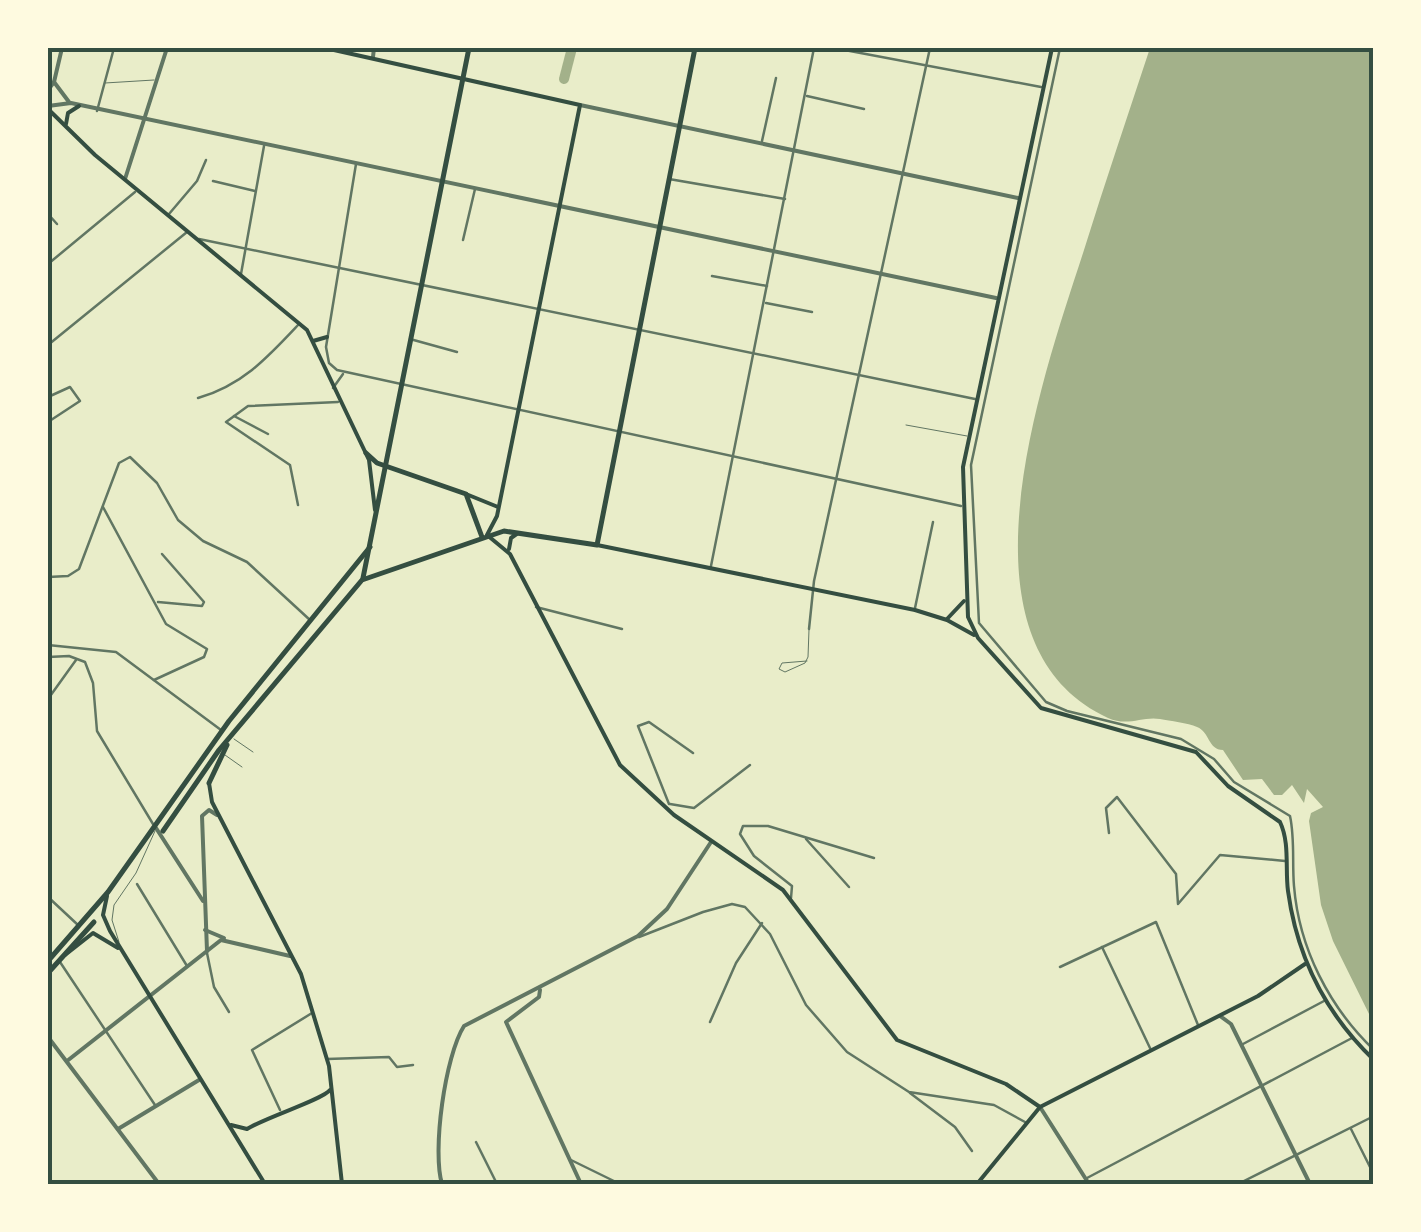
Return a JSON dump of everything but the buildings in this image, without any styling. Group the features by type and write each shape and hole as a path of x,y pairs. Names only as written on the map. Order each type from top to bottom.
{"main road":[{"path":"325,48 580,102 498,507 484,536"},
{"path":"362,580 470,48"},
{"path":"598,545 695,48"},
{"path":"978,638 965,597 961,506 969,437 1052,48"},
{"path":"68,129 67,116 79,106"},
{"path":"48,107 125,179 300,323 314,340 338,402 366,452 376,515"},
{"path":"314,340 327,338"},
{"path":"366,452 385,466 498,507"},
{"path":"466,494 484,536 510,554"},
{"path":"520,531 509,540 510,554 612,755 711,842 767,876 790,898 897,1040 1006,1084 1040,1107"},
{"path":"163,832 239,726 362,580 484,536 520,531 598,545 915,610 947,620 978,638 1027,696 1047,711 1160,740 1203,756 1233,790 1280,822 1291,912 1306,964 1325,1000 1352,1038 1374,1060"},
{"path":"48,961 108,892 222,731 359,564 371,544"},
{"path":"947,620 960,610 965,597"},
{"path":"239,726 208,783 220,818 294,958 314,1013 332,1088 342,1184"},
{"path":"108,892 103,915 121,951 265,1184"},
{"path":"48,973 94,922"},
{"path":"62,958 93,933 121,951"},
{"path":"978,1184 1040,1107 1220,1016 1293,976 1306,964"},
{"path":"227,1122 247,1129 280,1110 318,1100 332,1088"}],"street":[{"path":"48,90 54,82 62,48"},
{"path":"97,110 114,48"},
{"path":"125,179 167,48"},
{"path":"373,58 374,48"},
{"path":"710,567 814,48"},
{"path":"834,48 1041,87"},
{"path":"809,629 812,589 862,375 930,48"},
{"path":"1060,48 971,465 979,623 1046,702 1067,711 1181,739 1204,750 1234,782 1290,816 1296,905 1308,952 1343,1013 1374,1050"},
{"path":"762,142 776,78"},
{"path":"54,82 71,104"},
{"path":"806,96 864,109"},
{"path":"580,102 1018,198"},
{"path":"48,107 71,104 996,298"},
{"path":"241,274 264,145"},
{"path":"169,214 198,182 206,160"},
{"path":"356,164 327,338 329,363 344,373 961,506"},
{"path":"668,179 786,199"},
{"path":"213,181 256,191"},
{"path":"462,240 475,189"},
{"path":"48,264 138,190"},
{"path":"48,214 57,224"},
{"path":"48,344 188,231"},
{"path":"199,239 976,400"},
{"path":"712,276 768,286"},
{"path":"764,303 812,312"},
{"path":"198,398 224,392 246,377 300,323"},
{"path":"410,338 457,352"},
{"path":"333,388 344,373"},
{"path":"48,397 70,387 80,401 48,422"},
{"path":"298,505 290,464 226,422 248,406 338,402"},
{"path":"232,414 268,434"},
{"path":"48,577 77,571 120,463 130,456 157,483 178,520 203,541 247,562 311,621"},
{"path":"102,506 166,624 207,652 154,680"},
{"path":"97,522 110,520"},
{"path":"915,610 933,522"},
{"path":"156,601 174,606 202,606 204,602 201,593 162,554"},
{"path":"536,607 622,629"},
{"path":"48,645 108,650 222,731"},
{"path":"48,658 78,658"},
{"path":"48,699 78,658"},
{"path":"78,658 91,675 97,732 205,905"},
{"path":"167,690 168,674"},
{"path":"694,753 649,722 638,726 667,806 694,808 750,766"},
{"path":"1110,833 1106,812 1117,797 1176,874 1178,904 1189,896 1210,862 1220,855 1286,862"},
{"path":"220,818 210,810 202,816 206,930 214,987 229,1012"},
{"path":"790,898 792,886 754,856 741,837 741,829 760,824 874,858"},
{"path":"805,838 848,886"},
{"path":"629,942 666,909 711,842"},
{"path":"137,884 188,968"},
{"path":"195,889 204,886"},
{"path":"48,896 80,926"},
{"path":"48,909 53,901"},
{"path":"442,1184 438,1160 450,1061 458,1037 476,1017 540,990 661,926 732,904 750,910 762,924 826,1030 874,1073 946,1119 972,1151"},
{"path":"1060,968 1156,922 1199,1026"},
{"path":"710,1022 736,963 762,924"},
{"path":"206,930 294,958"},
{"path":"66,1061 226,938"},
{"path":"1102,947 1151,1050"},
{"path":"62,958 156,1106"},
{"path":"540,990 538,997 506,1022 581,1184"},
{"path":"1242,1045 1325,1000"},
{"path":"1231,1024 1234,1008"},
{"path":"280,1110 252,1050 314,1013"},
{"path":"1220,1016 1231,1024 1310,1184"},
{"path":"48,1036 158,1184"},
{"path":"1040,1107 1087,1182 1261,1084 1352,1038"},
{"path":"327,1058 388,1057 395,1067 412,1065"},
{"path":"118,1130 200,1079"},
{"path":"908,1092 994,1105 1025,1122"},
{"path":"1238,1184 1374,1116"},
{"path":"1350,1128 1374,1174"},
{"path":"476,1142 498,1184"},
{"path":"570,1160 620,1184"}],"lane":[{"path":"104,83 157,79"},
{"path":"906,425 969,437"},
{"path":"806,661 809,629"},
{"path":"796,660 806,661 785,672 778,669 796,660"},
{"path":"231,737 253,752"},
{"path":"222,753 242,767"},
{"path":"121,951 112,912 136,873 156,828"}],"shaded area":[{"path":"1150,48 1373,48 1373,1022 1333,941 1321,905 1309,821 1311,813 1323,807 1307,789 1304,803 1292,785 1282,795 1274,795 1262,779 1243,780 1223,750 1214,747 1197,727 1160,719 1122,722 1108,718 1059,681 1030,631 1019,570 1020,502 1031,433 1067,303"}],"waterway":[{"path":"564,79 572,48"}]}
